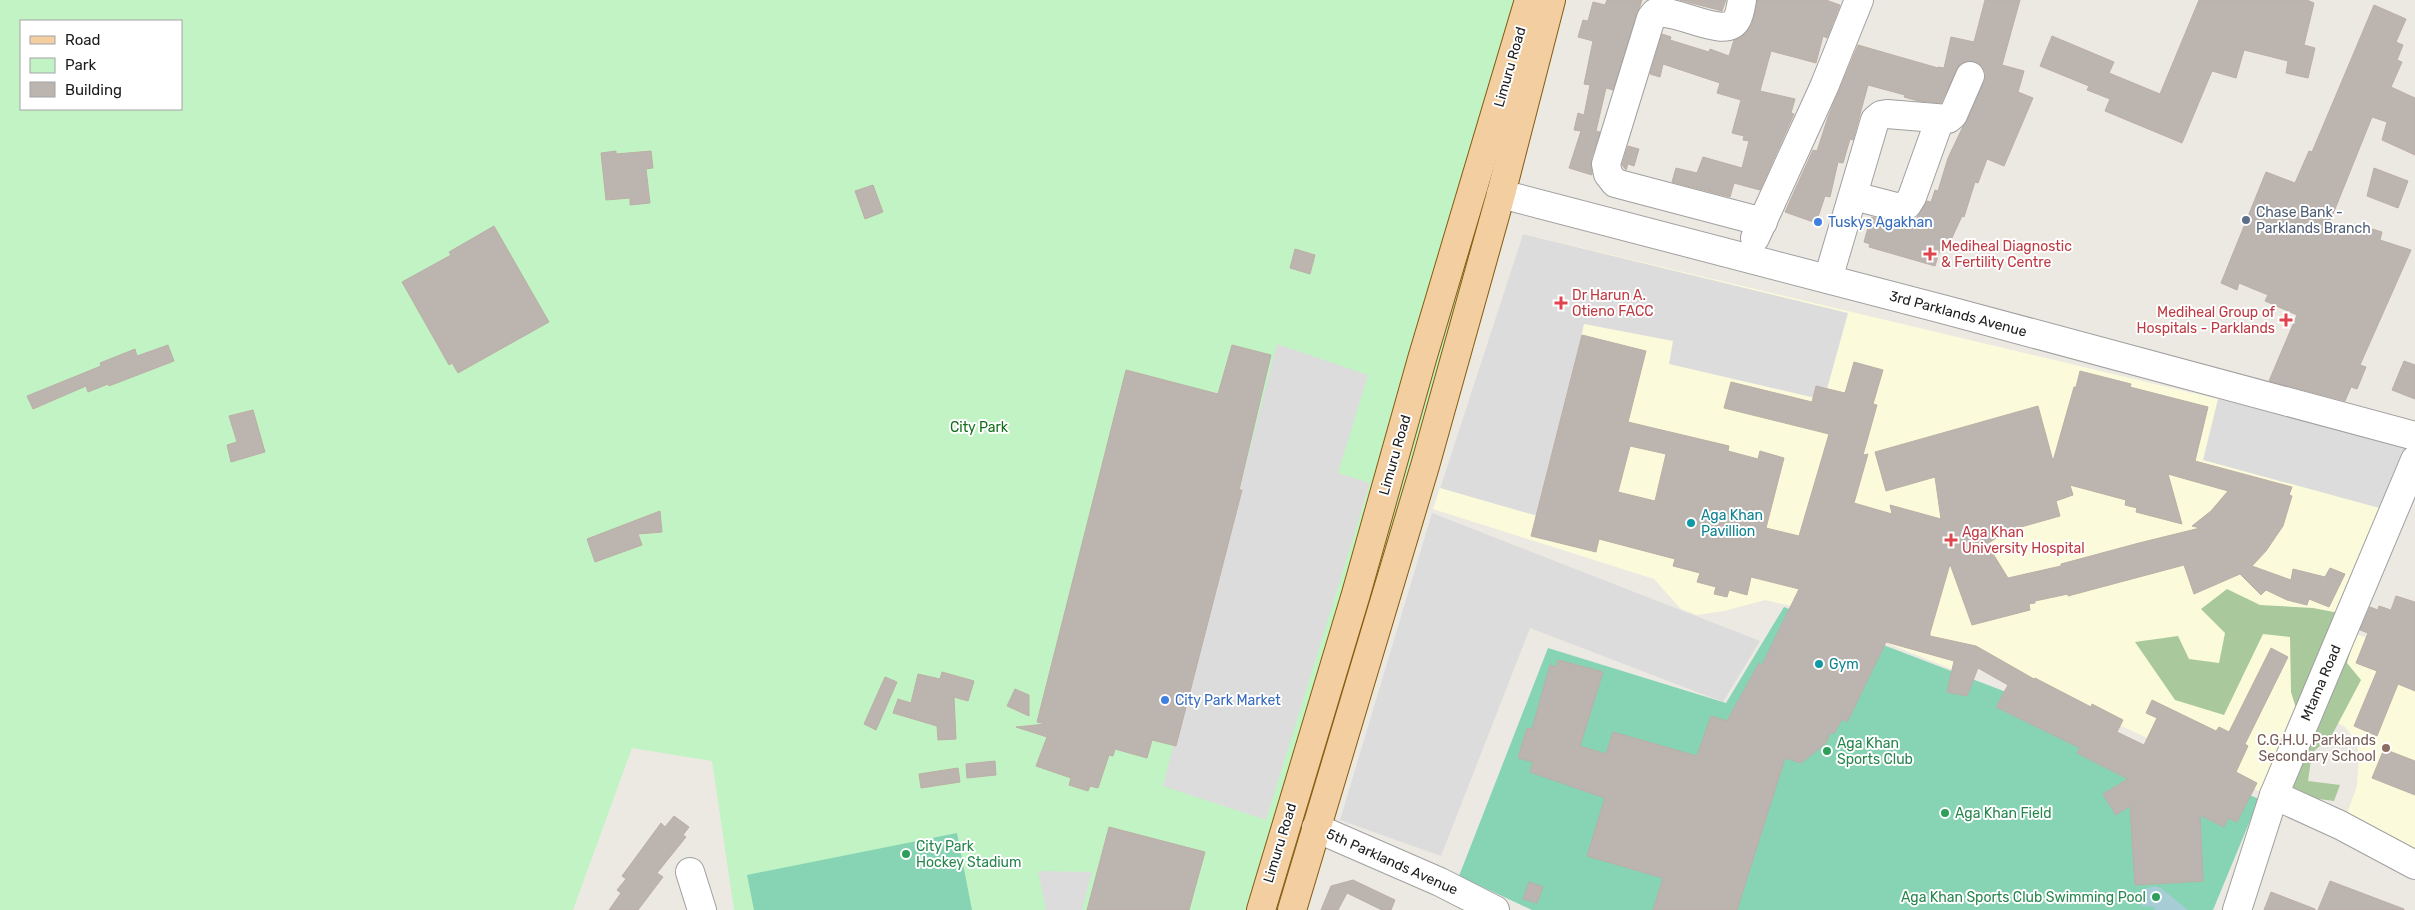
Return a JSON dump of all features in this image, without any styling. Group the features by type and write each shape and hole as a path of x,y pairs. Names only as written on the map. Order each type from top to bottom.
{"main road":[{"name":"Limuru Road","path":"1261,910 1356,594 1422,359 1529,0"},
{"name":"Limuru Road","path":"1292,910 1425,466 1501,194 1551,0"},
{"path":"1475,184 1501,194"}],"street":[{"path":"1742,0 1737,19 1732,25 1726,27 1717,27 1667,11 1655,13 1651,18 1606,164 1608,174 1614,183 1763,222"},
{"path":"1745,257 1763,222 1824,86 1859,0"},
{"path":"1828,279 1854,196 1874,120 1880,115 1887,114 1948,119 1953,115 1970,76"},
{"path":"1854,196 1900,208 1908,205 1940,119"},
{"name":"3rd Parklands Avenue","path":"1501,194 1745,257 2415,436"},
{"name":"Mtama Road","path":"2237,910 2274,795 2415,460"},
{"path":"2274,795 2340,825 2415,865"},
{"name":"5th Parklands Avenue","path":"1316,828 1440,882 1495,910"},
{"path":"690,872 702,910"}],"shaded area":[{"name":"Aga Khan University Hospital","path":"1523,234 2218,399 2410,448 2261,792 1980,659 1954,670 1799,608 1765,600 1724,611 1697,615 1681,609 1654,579 1433,509"},
{"path":"1523,234 1848,313 1824,400 1669,364 1673,341 1584,324 1541,517 1440,488"},
{"path":"1277,344 1368,375 1338,473 1370,483 1266,820 1163,786"},
{"path":"2218,399 2410,448 2383,509 2203,460"},
{"path":"1432,513 1760,641 1723,702 1530,628 1441,856 1340,820"},
{"name":"C.G.H.U. Parklands Secondary School","path":"2350,632 2415,655 2415,855 2344,822 2357,786 2359,755 2356,741 2345,727 2313,711"},
{"path":"1038,871 1092,872 1082,910 1046,910"}],"green space":[{"name":"City Park","path":"0,0 1551,0 1286,910 734,910 712,761 632,748 573,910 0,910"},
{"path":"2227,589 2260,605 2313,608 2344,614 2351,649 2347,663 2361,680 2332,735 2312,753 2308,781 2340,785 2334,801 2296,796 2292,779 2300,721 2291,692 2290,637 2263,634 2224,715 2175,700 2135,642 2178,636 2189,659 2219,663 2225,633 2201,609"},
{"name":"Aga Khan Sports Club","path":"1784,607 2001,690 2259,799 2213,910 1532,910 1459,876 1548,648 1726,703"},
{"name":"City Park Hockey Stadium","path":"957,833 972,910 754,910 747,875"}],"water":[{"name":"Aga Khan Sports Club Swimming Pool","path":"2155,886 2161,888 2188,910 2154,910 2155,907 2142,906 2141,899 2144,889"}],"building":[{"path":"1607,0 1642,0 1613,90 1606,88 1596,131 1600,132 1591,159 1592,175 1569,168 1581,131 1574,130 1578,113 1584,115 1590,85 1584,84 1593,41 1578,37 1583,20 1588,21 1593,2 1605,5"},
{"path":"1680,0 1726,0 1722,11"},
{"path":"1757,0 1826,0 1840,5 1827,38 1823,36 1816,63 1771,51 1760,91 1795,99 1791,113 1794,114 1760,190 1734,183 1730,197 1672,182 1676,168 1697,173 1703,157 1742,168 1749,141 1743,140 1744,136 1732,133 1741,100 1717,93 1720,83 1663,64 1660,77 1650,74 1662,34 1671,37 1670,40 1709,52 1710,49 1729,56 1734,40 1742,36 1752,24"},
{"path":"1985,0 2020,0 2002,65 2024,71 2018,92 2033,98 2004,166 1987,159 1978,183 1975,182 1964,217 1962,216 1951,240 1944,237 1935,266 1869,247 1870,244 1864,242 1871,217 1896,223 1915,221 1927,201 1931,202 1935,190 1938,191 1948,158 1984,82 1986,75 1983,67 1976,62 1968,61 1960,64 1941,103 1918,101 1904,97 1905,95 1868,85 1853,140 1850,139 1843,163 1838,162 1830,197 1825,196 1816,223 1785,212 1813,150 1817,151 1828,117 1858,45 1938,68 1944,68 1951,37 1974,42"},
{"path":"2199,0 2307,0 2314,3 2304,45 2315,48 2308,78 2286,73 2288,61 2244,50 2236,78 2212,71 2182,143 2105,111 2110,99 2087,90 2089,86 2040,66 2052,36 2114,62 2109,73 2160,94"},
{"path":"2374,5 2406,19 2396,42 2403,45 2397,60 2402,62 2391,87 2415,98 2415,155 2382,140 2387,122 2372,117 2329,224 2357,233 2359,225 2382,232 2380,240 2411,250 2360,365 2366,367 2357,389 2351,387 2345,401 2269,381 2297,315 2265,301 2268,295 2239,283 2237,290 2221,283 2266,172 2295,183 2309,151 2312,152"},
{"path":"1628,146 1639,149 1634,166 1628,164 1626,170 1622,165"},
{"path":"616,151 616,154 651,151 653,168 646,169 650,203 630,205 630,198 606,200 601,153"},
{"path":"2374,168 2408,181 2398,208 2367,196"},
{"path":"873,185 883,212 865,219 855,191"},
{"path":"494,226 549,322 458,373 452,363 449,365 402,282 451,255 449,252"},
{"path":"1295,249 1315,255 1310,274 1290,268"},
{"path":"1582,335 1646,351 1628,422 1729,446 1728,451 1758,459 1760,451 1784,458 1766,528 1799,536 1829,434 1724,408 1731,382 1812,402 1816,386 1845,393 1854,362 1883,370 1873,404 1877,405 1863,455 1868,454 1854,503 1892,514 1890,505 1941,519 1935,477 1886,491 1875,452 2038,406 2053,461 2080,371 2131,384 2130,387 2208,407 2195,461 2292,487 2289,495 2292,496 2283,526 2266,551 2252,566 2291,580 2293,569 2325,577 2330,568 2345,574 2329,607 2309,599 2307,605 2287,600 2266,590 2261,595 2240,574 2194,594 2184,565 2068,596 2068,594 2035,601 2035,603 2029,604 2030,610 1972,625 1950,564 1930,636 1976,646 2034,679 2091,707 2092,704 2123,720 2117,732 2144,745 2157,718 2146,713 2152,700 2216,731 2219,727 2229,732 2271,648 2288,657 2245,744 2248,746 2236,772 2257,783 2237,822 2228,818 2224,827 2200,815 2203,881 2135,885 2130,806 2116,815 2103,794 2128,779 2077,753 2080,748 1996,707 2008,685 1978,668 1967,696 1947,692 1954,661 1886,642 1847,722 1842,719 1834,734 1830,732 1826,743 1801,763 1785,758 1737,910 1653,910 1663,878 1587,856 1605,798 1530,772 1533,762 1518,758 1527,728 1532,729 1550,665 1556,667 1558,660 1603,672 1580,746 1606,754 1613,732 1697,756 1711,716 1727,721 1759,663 1762,665 1799,589 1751,577 1747,595 1729,590 1727,597 1714,594 1716,587 1697,582 1700,573 1673,566 1675,559 1599,539 1596,552 1531,536","holes":["1630,446 1666,454 1655,501 1618,492","2168,474 2228,491 2211,511 2192,526 2200,528 2061,564 2061,566 2008,578 1987,544 2007,531 2060,516 2056,501 2073,495 2070,485 2126,500 2125,505 2137,508 2136,512 2182,524"]},
{"path":"168,345 174,361 109,386 108,384 88,392 86,386 33,409 27,396 101,366 100,363 135,349 137,356"},
{"path":"1232,345 1271,355 1239,490 1242,490 1176,746 1152,740 1147,758 1115,749 1113,756 1109,755 1098,788 1090,786 1088,791 1069,785 1071,778 1036,766 1047,737 1016,727 1046,724 1037,722 1126,370 1218,394"},
{"path":"2404,361 2415,365 2415,399 2392,390"},
{"path":"253,410 265,452 231,462 227,445 237,442 229,416"},
{"path":"660,511 662,532 638,534 642,545 595,562 587,539"},
{"path":"2396,596 2415,602 2415,691 2398,684 2377,736 2354,726 2377,671 2356,663 2368,633 2360,630 2370,607 2378,610 2379,606 2391,610"},
{"path":"942,672 974,681 968,701 954,697 956,739 938,740 937,726 893,713 898,699 911,703 918,674 940,679"},
{"path":"885,677 897,682 876,730 864,724"},
{"path":"1015,689 1029,695 1029,716 1007,706"},
{"path":"2384,749 2415,761 2415,795 2372,778"},
{"path":"995,761 996,775 967,778 966,764"},
{"path":"958,768 960,782 921,788 919,774"},
{"path":"674,816 689,827 683,835 686,837 657,873 663,877 638,910 609,910 621,893 617,890 626,879 622,876 661,823 665,827"},
{"path":"1109,827 1205,852 1189,910 1087,910"},
{"path":"1353,880 1395,900 1391,910 1382,910 1347,893 1338,910 1321,910 1331,886"},
{"path":"2330,881 2404,909 2404,910 2318,910"},
{"path":"1529,882 1543,887 1537,903 1523,899"},
{"path":"2271,892 2315,909 2315,910 2264,910"}],"place":[{"name":"Chase Bank - Parklands Branch","path":"2246,220"},
{"name":"Tuskys Agakhan","path":"1818,222"},
{"name":"Mediheal Diagnostic & Fertility Centre","path":"1930,254"},
{"name":"Dr Harun A. Otieno FACC","path":"1561,303"},
{"name":"Mediheal Group of Hospitals - Parklands","path":"2286,320"},
{"name":"Aga Khan Pavillion","path":"1691,523"},
{"name":"Aga Khan University Hospital","path":"1951,540"},
{"name":"Gym","path":"1819,664"},
{"name":"City Park Market","path":"1165,700"},
{"name":"C.G.H.U. Parklands Secondary School","path":"2386,748"},
{"name":"Aga Khan Sports Club","path":"1827,751"},
{"name":"Aga Khan Field","path":"1945,813"},
{"name":"City Park Hockey Stadium","path":"906,854"},
{"name":"Aga Khan Sports Club Swimming Pool","path":"2156,897"}]}
